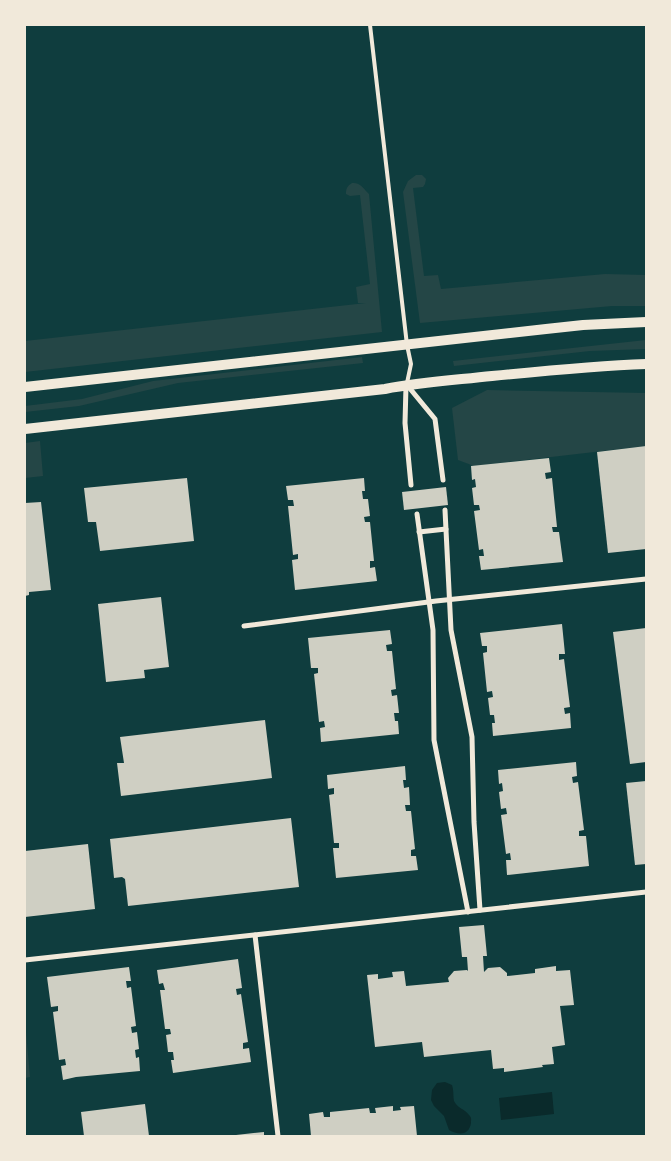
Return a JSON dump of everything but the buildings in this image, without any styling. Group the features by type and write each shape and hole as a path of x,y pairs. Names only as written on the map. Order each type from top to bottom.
{"main road":[{"path":"25,387 583,325 646,322"},
{"path":"25,429 378,390 406,385 532,372 646,364"}],"street":[{"path":"406,385 435,418 444,480"},
{"path":"406,385 405,422 411,485"},
{"path":"444,510 451,630 472,736 474,822 480,910"},
{"path":"417,514 433,630 434,740 468,912"},
{"path":"419,532 446,530"},
{"path":"244,626 429,602 646,579"},
{"path":"25,960 646,892"},
{"path":"255,935 278,1136"}],"lane":[{"path":"370,25 407,345 411,364 406,385"}],"shaded area":[{"path":"416,175 422,175 426,179 423,187 413,188 424,276 438,275 441,289 605,274 646,275 646,306 612,306 420,323 403,192 408,181"},
{"path":"352,183 360,185 369,194 382,332 25,372 25,341 366,303 358,303 356,287 370,284 360,195 350,196 346,194 347,188"},
{"path":"646,340 646,349 590,351 454,366 453,361"},
{"path":"362,357 363,363 178,383 79,406 25,412 25,406 82,399 153,381"},
{"path":"487,390 646,393 646,446 474,466 458,460 452,408"},
{"path":"40,441 43,476 25,478 25,443"},
{"path":"25,1021 30,1077 25,1078"},
{"path":"445,1082 452,1085 455,1103 471,1118 470,1127 466,1132 456,1133 449,1130 444,1116 431,1100 432,1090 437,1083"},
{"path":"552,1092 554,1114 501,1120 499,1098"}]}
